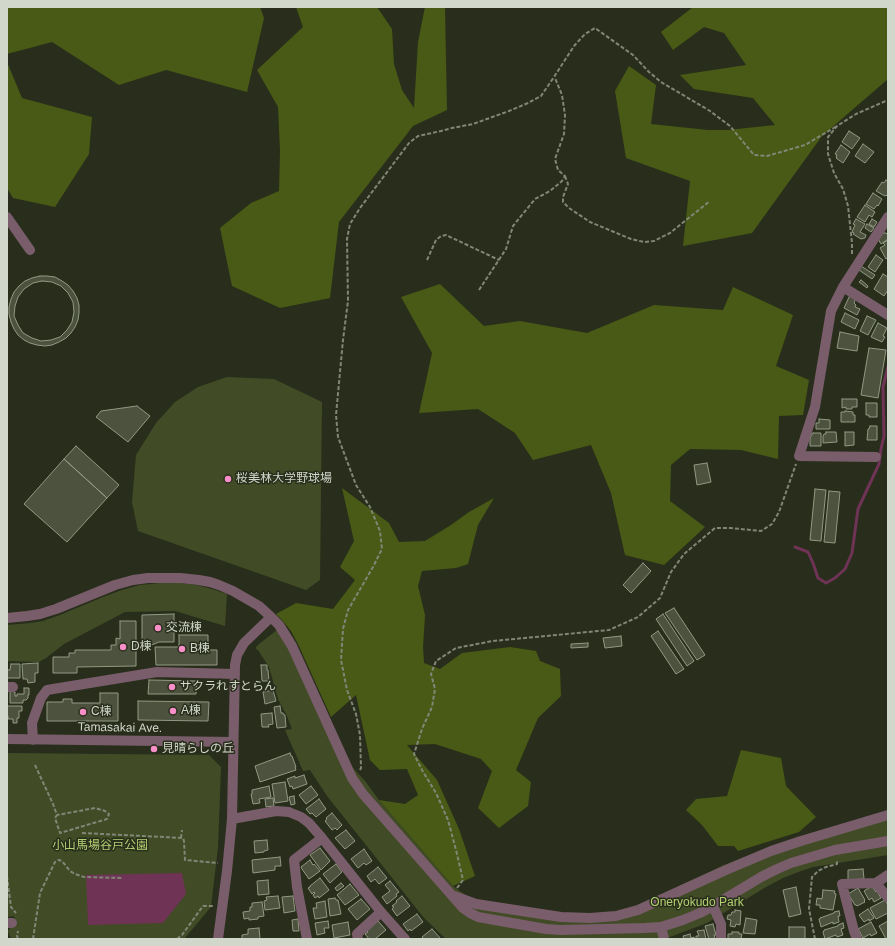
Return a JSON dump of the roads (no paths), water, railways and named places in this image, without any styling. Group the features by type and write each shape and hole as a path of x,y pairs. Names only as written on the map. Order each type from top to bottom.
{"street":[{"path":"7,217 30,250"},
{"path":"876,457 799,456 815,407 831,311 843,287 888,217"},
{"path":"843,287 888,315"},
{"path":"7,618 40,614 126,582 164,577 200,580 219,585 233,590 259,606 271,616 286,634 352,778 360,790 463,908 478,917 584,935 661,927 683,920 713,906 761,877 791,863 835,850 888,841"},
{"path":"218,939 229,859 232,819 235,665 237,656 244,643 271,616"},
{"path":"33,740 32,723 41,698 47,690 157,672 235,674"},
{"name":"Tamasakai Ave.","path":"7,739 233,742"},
{"path":"232,819 276,811 289,812 301,817 309,823 322,838 381,912 405,939"},
{"path":"452,895 476,904 573,918 606,917 626,914 638,910 747,860 801,841 888,815"},
{"path":"307,939 297,887 294,860 322,838"},
{"path":"771,851 776,859 777,869"},
{"path":"857,939 842,884 876,883 888,875"},
{"path":"876,883 888,898"},
{"path":"713,906 720,924 721,939"},
{"path":"515,924 518,918 517,910"},
{"path":"358,939 357,934 381,912"},
{"path":"661,927 664,939"}],"waterway":[{"path":"795,547 808,552 818,578 826,583 835,578 845,569 852,553 858,509 879,464 884,436 883,387 888,366"}],"place":[{"name":"桜美林大学野球場","path":"228,479"},
{"name":"交流棟","path":"158,628"},
{"name":"D棟","path":"123,647"},
{"name":"B棟","path":"182,649"},
{"name":"サクラれすとらん","path":"172,687"},
{"name":"A棟","path":"173,711"},
{"name":"C棟","path":"83,712"},
{"name":"見晴らしの丘","path":"154,749"}],"park label":[{"name":"小山馬場谷戸公園","path":"100,846"},
{"name":"Oneryokudo Park","path":"697,903"}]}
